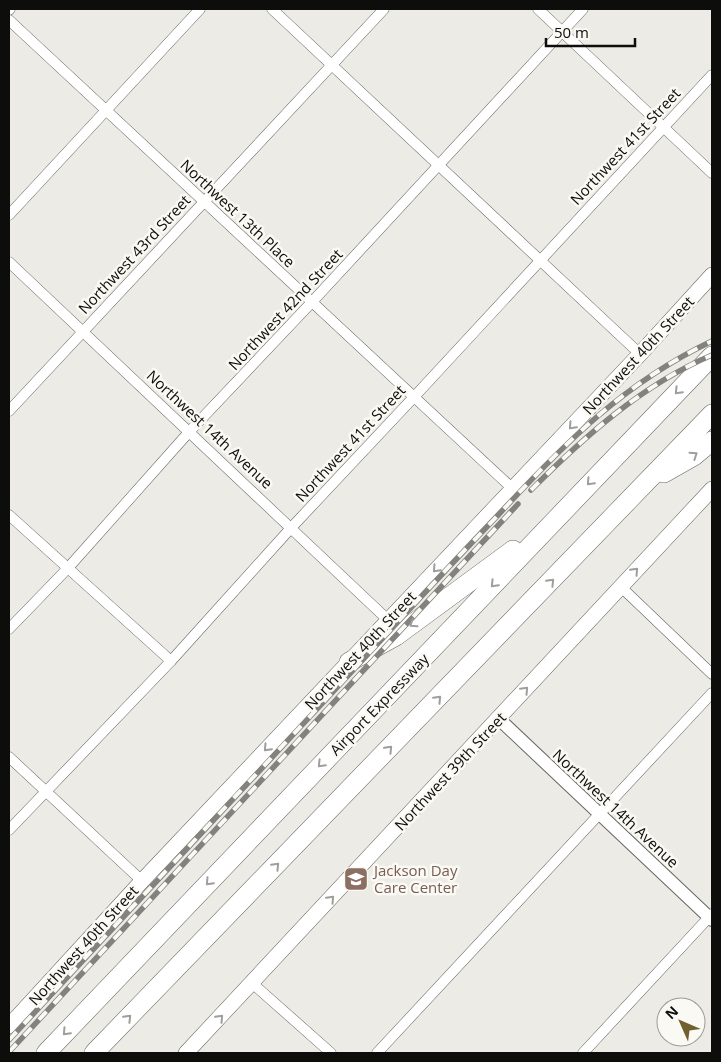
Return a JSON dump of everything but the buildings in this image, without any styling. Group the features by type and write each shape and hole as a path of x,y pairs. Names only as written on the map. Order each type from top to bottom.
{"highway":[{"name":"Airport Expressway","path":"46,1053 712,356"},
{"path":"94,1053 712,414"},
{"path":"644,485 694,456 712,442"},
{"path":"349,662 396,636 424,617 504,558 575,498"}],"main road":[{"name":"Northwest 40th Street","path":"11,1019 640,354 712,275"},
{"name":"Northwest 39th Street","path":"186,1053 712,489"}],"street":[{"path":"9,215 200,9"},
{"path":"272,9 640,354"},
{"name":"Northwest 43rd Street","path":"9,410 384,9"},
{"path":"538,9 712,173"},
{"name":"Northwest 42nd Street","path":"9,629 68,568 189,432 583,9"},
{"name":"Northwest 13th Place","path":"9,20 513,488"},
{"name":"Northwest 41st Street","path":"9,830 171,661 291,528 712,75"},
{"name":"Northwest 14th Avenue","path":"9,262 388,620"},
{"path":"9,515 171,661"},
{"path":"620,586 712,674"},
{"path":"377,1053 712,693"},
{"name":"Northwest 14th Avenue","path":"499,719 599,815 711,917"},
{"path":"9,757 142,881"},
{"path":"583,1053 711,917"},
{"path":"252,983 331,1053"}],"railway":[{"path":"9,1040 548,462 597,416 623,395 680,358 712,341"},
{"path":"531,490 572,450 638,397 686,367 712,355"},
{"path":"9,1052 518,504"}],"place":[{"name":"Jackson Day Care Center","path":"356,879"}]}
